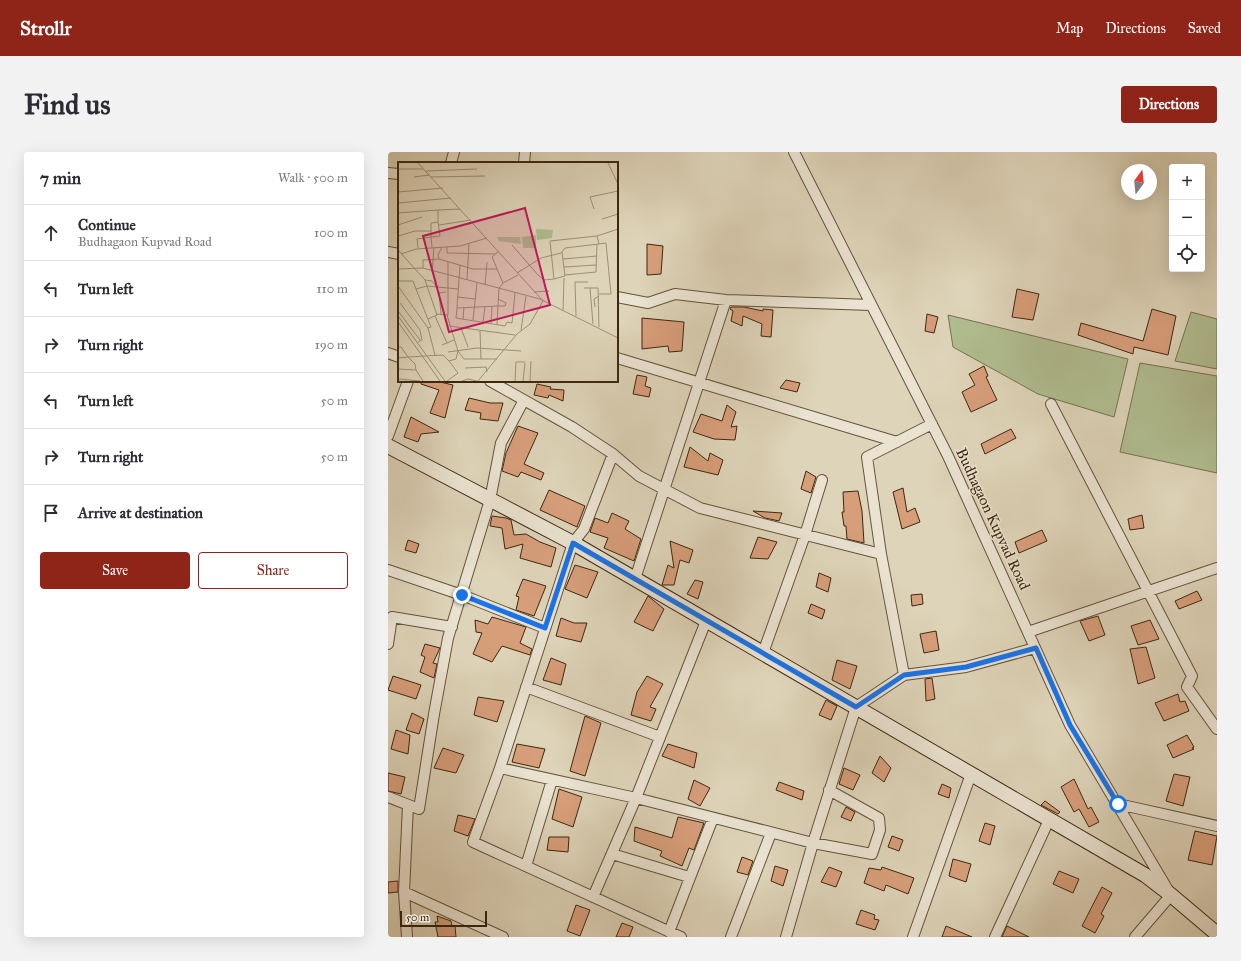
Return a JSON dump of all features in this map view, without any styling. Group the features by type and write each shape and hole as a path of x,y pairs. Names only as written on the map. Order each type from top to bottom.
{"street":[{"path":"451,162 454,152"},
{"path":"524,162 525,152"},
{"name":"Budhagaon Kupvad Road","path":"794,152 948,456 1070,725 1171,895"},
{"path":"388,173 398,174"},
{"path":"388,252 398,254"},
{"path":"618,297 648,303 675,294 726,300 871,305"},
{"path":"635,579 726,300"},
{"path":"388,353 398,356"},
{"path":"618,358 897,442"},
{"path":"388,436 408,382"},
{"path":"492,382 572,427 614,454 639,476 700,508 881,554"},
{"path":"388,797 419,809 434,714 452,627 490,500 501,443 524,400"},
{"path":"1051,404 1192,676 1187,687 1217,729"},
{"path":"904,675 881,554 867,457 932,424"},
{"path":"388,446 573,543 1144,875 1171,895 1217,934"},
{"path":"614,454 584,529 573,543 500,768 473,842 681,937"},
{"path":"762,653 806,535 822,480"},
{"path":"1028,632 1217,568"},
{"path":"388,570 462,595 545,628"},
{"path":"388,644 392,617 452,627"},
{"path":"594,897 636,798 706,621"},
{"path":"786,937 813,843 856,707 904,675 966,667 1036,648"},
{"path":"526,687 660,737"},
{"path":"500,768 636,798 813,843 872,854 880,830 879,818 830,790"},
{"path":"912,937 971,774"},
{"path":"526,866 552,780"},
{"path":"1118,804 1217,826"},
{"path":"407,937 404,892 408,805"},
{"path":"669,932 713,818"},
{"path":"995,937 1049,820"},
{"path":"731,937 771,833"},
{"path":"612,854 689,877"},
{"path":"404,892 490,934 503,937"},
{"path":"1135,937 1171,895"}],"green space":[{"path":"1191,312 1217,319 1217,369 1175,361"},
{"path":"948,315 1128,359 1114,417 1038,394 953,347"},
{"path":"1140,363 1217,376 1217,473 1120,452"}],"building":[{"path":"647,244 663,246 661,274 647,275"},
{"path":"1017,289 1039,294 1033,320 1012,317"},
{"path":"731,307 744,307 763,311 763,309 773,310 771,337 761,336 762,324 743,316 742,326 731,321 733,311 730,309"},
{"path":"1152,309 1176,316 1168,355 1134,347 1133,354 1078,335 1081,323 1143,341"},
{"path":"927,314 938,317 934,333 925,331"},
{"path":"642,318 684,322 682,351 669,352 668,346 642,349"},
{"path":"984,366 988,376 986,377 997,400 971,412 962,392 975,385 969,374"},
{"path":"637,375 647,377 645,386 651,388 649,397 633,394"},
{"path":"786,380 800,383 797,392 780,388"},
{"path":"421,382 440,382 453,385 445,418 430,413 439,390 421,384"},
{"path":"537,384 551,387 550,389 564,390 563,401 549,395 548,398 534,395"},
{"path":"469,398 490,403 503,403 498,421 480,419 481,413 465,410"},
{"path":"727,405 736,412 731,427 737,426 735,440 714,439 693,432 701,414 722,421"},
{"path":"411,417 439,432 421,434 418,442 404,437"},
{"path":"518,426 538,433 524,464 544,473 541,480 521,472 518,477 502,471 506,453"},
{"path":"1011,429 1016,438 985,454 981,444"},
{"path":"690,447 708,461 710,453 723,460 718,475 684,467"},
{"path":"806,471 816,477 811,493 801,489"},
{"path":"903,488 907,512 915,508 920,522 902,529 893,492"},
{"path":"549,490 585,506 577,527 540,510"},
{"path":"858,491 862,511 864,543 847,539 846,526 844,526 842,512 844,512 843,492"},
{"path":"753,511 782,513 779,521 765,518"},
{"path":"612,513 629,521 625,529 641,539 634,561 604,548 608,538 590,532 595,518 608,523"},
{"path":"1142,515 1144,528 1130,530 1128,519"},
{"path":"492,516 511,520 514,535 526,534 540,542 556,548 551,567 520,558 523,544 505,549 502,528 490,526"},
{"path":"1042,530 1047,541 1019,553 1015,542"},
{"path":"758,537 777,542 768,559 750,558"},
{"path":"408,540 419,544 416,553 405,550"},
{"path":"670,541 693,550 689,563 680,560 674,585 662,585 668,565 674,568"},
{"path":"575,565 598,572 587,598 565,589"},
{"path":"819,573 831,578 828,592 816,587"},
{"path":"523,579 546,586 534,616 516,610 519,597 516,596"},
{"path":"695,580 703,582 698,599 687,594"},
{"path":"1197,591 1202,600 1179,609 1175,601"},
{"path":"922,594 923,604 912,606 911,595"},
{"path":"648,596 664,609 653,631 634,622"},
{"path":"811,604 825,610 822,619 808,613"},
{"path":"1098,616 1105,635 1089,641 1080,621"},
{"path":"492,617 526,627 520,643 532,649 530,655 502,646 492,662 473,654 482,633 476,632 475,620 488,624"},
{"path":"561,618 574,623 587,623 581,642 556,636"},
{"path":"1150,620 1159,639 1138,645 1131,626"},
{"path":"936,631 939,650 924,653 920,634"},
{"path":"425,644 440,648 433,663 437,664 434,678 420,672 425,657 421,655"},
{"path":"1146,647 1155,678 1138,684 1130,649"},
{"path":"551,658 566,664 561,685 543,680"},
{"path":"837,660 857,666 850,689 832,680"},
{"path":"393,676 421,685 416,699 388,690"},
{"path":"647,676 663,684 650,707 656,709 651,721 631,715 637,692"},
{"path":"932,678 935,699 926,701 925,679"},
{"path":"1178,694 1180,702 1185,701 1189,711 1164,721 1155,703"},
{"path":"478,697 504,701 497,722 474,715"},
{"path":"826,700 837,706 831,720 819,715"},
{"path":"412,713 424,719 419,734 406,730"},
{"path":"585,716 601,723 585,776 570,771"},
{"path":"396,730 410,735 408,754 391,749"},
{"path":"1187,735 1194,747 1192,748 1194,749 1173,758 1167,745"},
{"path":"517,744 545,749 539,768 512,762"},
{"path":"668,744 697,753 694,768 662,756"},
{"path":"443,748 464,755 456,773 434,768"},
{"path":"880,756 891,768 884,782 872,773"},
{"path":"844,768 860,775 853,790 839,784"},
{"path":"388,773 405,777 401,794 388,791"},
{"path":"1174,774 1190,777 1183,806 1166,801"},
{"path":"1074,779 1088,809 1091,807 1099,822 1089,827 1079,809 1074,812 1061,787"},
{"path":"694,780 710,788 700,806 688,799"},
{"path":"779,782 804,791 802,800 776,790"},
{"path":"942,784 951,788 949,798 938,794"},
{"path":"559,789 582,797 573,827 552,819"},
{"path":"1045,801 1060,812 1058,814 1041,805"},
{"path":"846,807 855,812 851,821 841,817"},
{"path":"458,815 475,819 468,836 454,831"},
{"path":"678,817 704,823 694,850 689,848 682,866 660,856 662,851 634,841 635,827 672,838"},
{"path":"985,823 995,826 990,845 979,841"},
{"path":"1195,831 1217,836 1212,865 1188,860"},
{"path":"892,836 903,840 899,851 888,847"},
{"path":"549,837 569,837 568,852 547,850"},
{"path":"742,857 753,861 748,875 737,872"},
{"path":"953,859 971,864 966,882 949,876"},
{"path":"775,866 788,870 783,886 771,881"},
{"path":"829,867 842,872 836,887 821,882"},
{"path":"882,867 914,878 908,894 886,885 884,891 864,883 869,868 881,870"},
{"path":"1059,871 1079,879 1073,893 1053,884"},
{"path":"398,881 398,892 388,893 388,882"},
{"path":"1102,887 1112,893 1101,914 1104,916 1095,933 1082,926"},
{"path":"576,905 590,910 580,936 567,931"},
{"path":"861,910 875,915 874,919 879,920 875,930 856,924"},
{"path":"437,916 451,921 452,926 455,926 456,937 438,937 435,922 438,922"},
{"path":"622,923 633,927 629,937 616,937"},
{"path":"946,926 972,937 942,937"},
{"path":"1007,926 1029,937 1002,937"}],"route":[{"path":"462,595 545,628 573,543 856,707 904,675 966,667 1036,648 1070,725 1118,804"}]}
